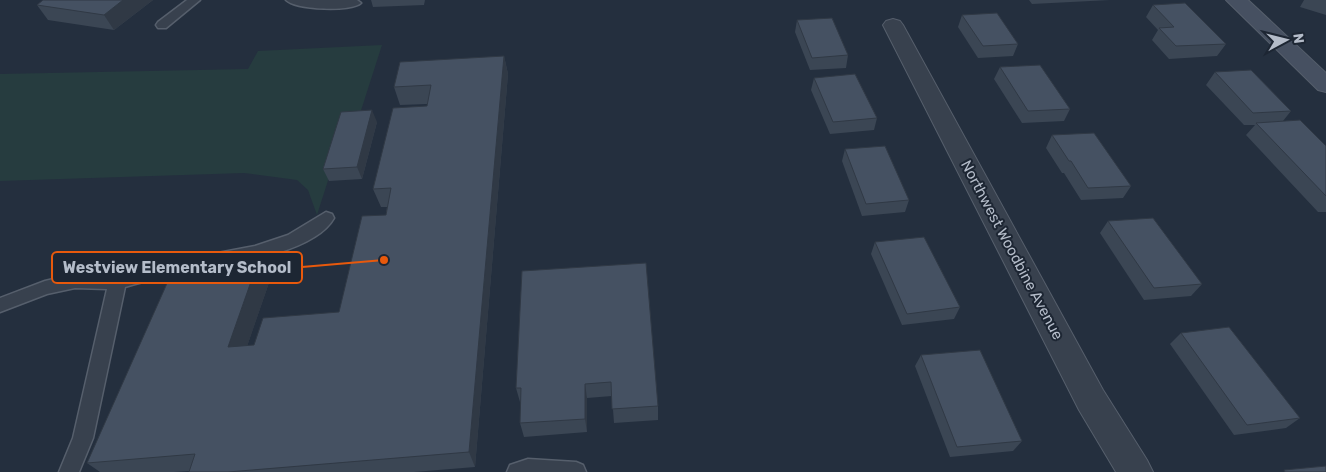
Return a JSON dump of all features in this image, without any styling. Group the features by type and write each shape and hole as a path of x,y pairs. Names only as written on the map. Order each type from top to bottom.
{"street":[{"path":"1236,0 1326,84"},
{"name":"Northwest Woodbine Avenue","path":"893,25 1091,400 1135,472"}],"lane":[{"path":"162,25 194,0"},
{"path":"292,0 297,3 315,4 355,3"},
{"path":"0,305 45,288 75,281 117,282 173,268 257,252 285,242 317,226 326,218"},
{"path":"69,472 83,438 117,282"},
{"path":"517,472 528,469 576,472"}],"green space":[{"path":"382,45 357,123 346,124 317,215 308,190 297,180 244,173 0,181 0,74 248,69 258,51"}],"building":[{"path":"43,0 123,0 104,15 37,5"},
{"path":"1185,3 1226,44 1176,46 1159,28 1174,27 1153,5"},
{"path":"997,13 1018,44 983,46 962,15"},
{"path":"832,18 848,55 812,58 797,20"},
{"path":"504,56 469,452 228,472 189,472 195,454 87,463 177,261 260,256 228,347 254,345 263,318 339,312 362,216 386,215 391,188 373,189 393,108 427,106 431,85 394,87 400,62"},
{"path":"1040,65 1070,109 1028,111 1000,67"},
{"path":"1251,70 1291,111 1253,113 1215,72"},
{"path":"855,74 877,118 833,122 814,78"},
{"path":"372,110 357,167 323,169 341,112"},
{"path":"1300,120 1326,146 1326,196 1256,123"},
{"path":"1094,133 1131,186 1088,188 1052,135"},
{"path":"885,146 909,200 866,204 845,149"},
{"path":"1153,218 1202,284 1154,288 1108,221"},
{"path":"924,237 960,307 907,314 875,242"},
{"path":"646,263 658,406 612,409 611,382 585,384 585,419 520,423 521,388 516,388 522,271"},
{"path":"1229,327 1300,418 1247,425 1181,333"},
{"path":"980,350 1022,441 957,447 921,355"},
{"path":"1326,466 1326,472 1285,472 1284,470"}],"place":[{"name":"Westview Elementary School","path":"384,260"}]}
